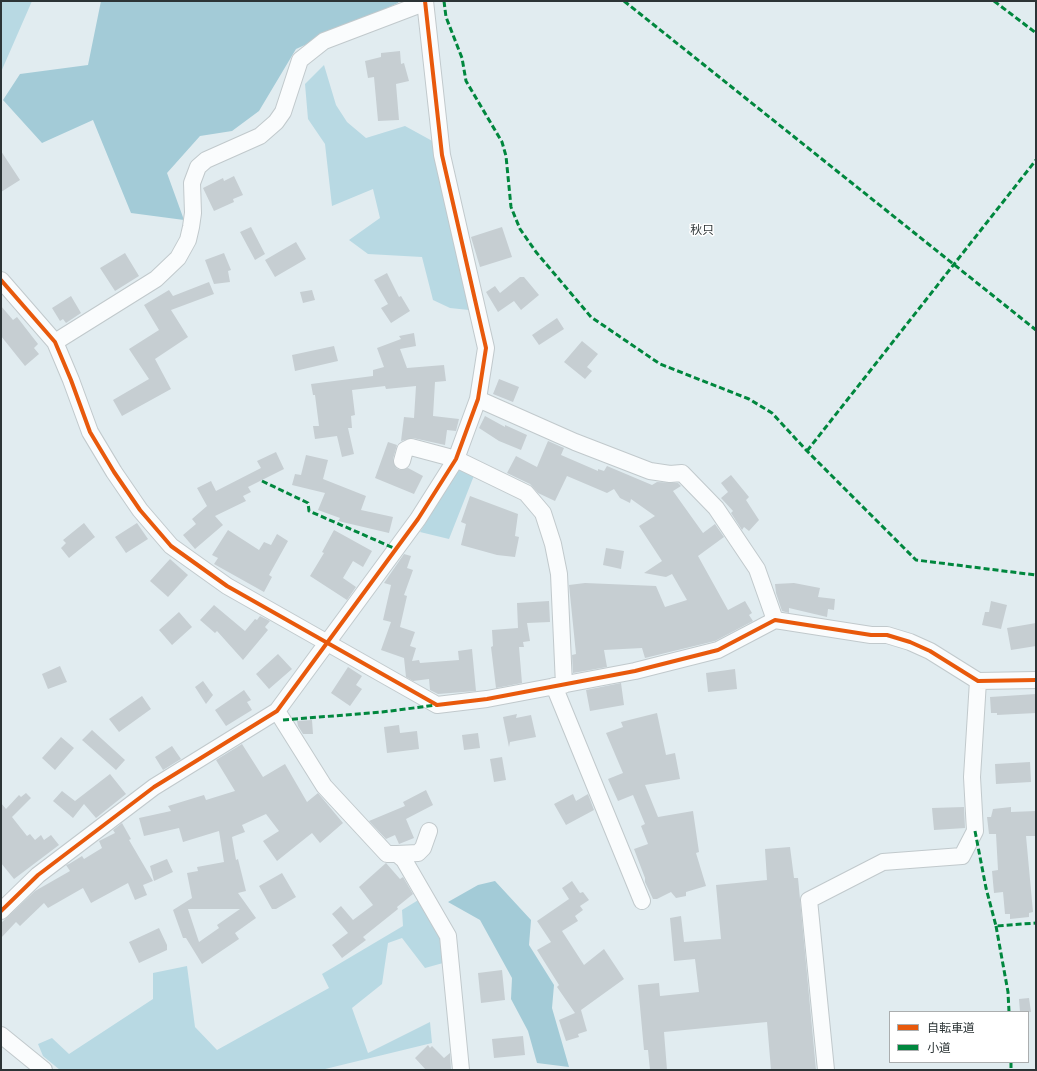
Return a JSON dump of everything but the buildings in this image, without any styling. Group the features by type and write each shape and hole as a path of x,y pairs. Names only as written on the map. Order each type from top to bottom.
{"street":[{"path":"1,911 38,875 154,787 277,711 418,519 456,459 478,399 486,348 442,155 424,1 416,6 324,42 300,60 283,112 276,122 260,136 206,160 198,167 192,183 193,213 188,240 178,258 156,279 55,342"},
{"path":"1,280 55,342 90,432 114,472 140,510 172,546 197,566 227,586 437,705 487,699 635,671 718,650 775,620 871,635 887,635 910,642 930,651 978,681 1036,680"},
{"path":"478,399 575,442 650,470 670,474 682,473 716,508 757,569 775,620"},
{"path":"402,460 405,450 411,447 456,459 526,493 543,513 553,544 559,574 559,685 642,900"},
{"path":"826,1070 809,900 883,862 962,856 975,831 972,777 978,681"},
{"path":"277,711 324,786 387,854 418,853 423,848 429,831"},
{"path":"396,854 404,860 448,936 461,1070"},
{"path":"1,1035 44,1070"}],"shaded area":[{"path":"1,1 32,1 1,72"},
{"path":"101,1 399,1 398,3 296,49 259,111 232,131 200,136 167,173 184,220 131,213 93,120 42,143 3,100 20,74 88,65"},
{"path":"324,65 336,105 347,122 366,138 405,126 436,143 469,310 450,308 433,300 422,257 368,254 349,240 380,218 373,189 332,206 325,144 308,119 305,84"},
{"path":"460,466 475,473 449,539 420,532"},
{"path":"495,881 531,920 529,945 554,985 552,1008 569,1067 537,1063 528,1031 511,999 512,978 480,920 448,902 478,885"},
{"path":"420,899 443,941 443,963 425,968 402,938 388,943 382,984 352,1008 368,1053 430,1022 432,1043 321,1070 60,1070 43,1056 38,1044 52,1038 69,1054 153,999 153,973 187,966 195,1027 217,1050 329,988 322,974 403,926 402,910"}],"marked path":[{"path":"444,1 446,17 462,58 466,81 502,142 506,156 511,207 520,229 536,252 591,317 660,364 749,399 772,413 807,451 916,560 1036,575"},
{"path":"624,1 1036,330"},
{"path":"994,1 1036,33"},
{"path":"807,451 1036,160"},
{"path":"262,481 308,503 309,511 396,549"},
{"path":"283,720 382,712 437,705"},
{"path":"975,831 986,888 996,926 1036,923"},
{"path":"996,926 1008,992 1009,1011"},
{"path":"1011,1063 1011,1070"}],"cycle path":[{"path":"1,911 38,875 154,787 277,711 418,519 456,459 478,399 486,348 442,155 425,1"},
{"path":"1,280 55,342 90,432 114,472 140,510 171,546 227,586 437,705 487,699 635,671 718,650 775,620 871,635 887,635 910,642 930,651 978,681 1036,680"}],"district":[{"name":"秋只","path":"702,231"}]}
